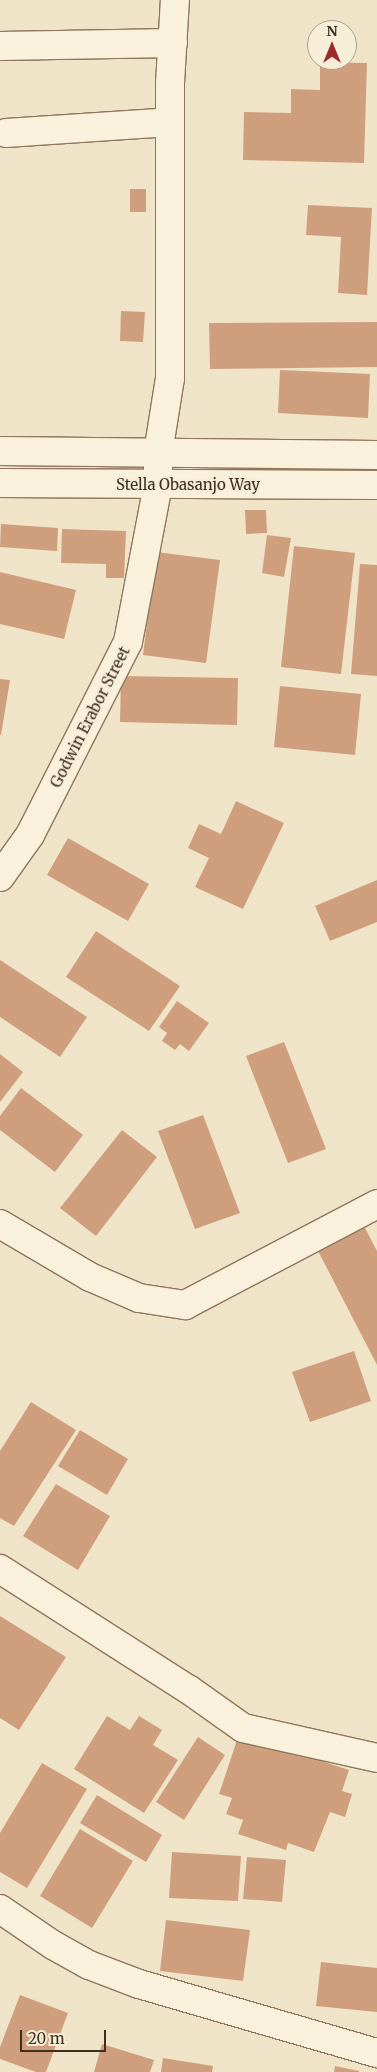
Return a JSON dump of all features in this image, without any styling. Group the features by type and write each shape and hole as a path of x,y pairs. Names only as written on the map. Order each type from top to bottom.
{"street":[{"name":"Godwin Erabor Street","path":"0,877 30,835 128,642 158,485 158,453 170,378 170,122 175,0"},
{"path":"0,46 173,42"},
{"path":"6,133 170,122"},
{"path":"0,451 377,455"},
{"name":"Stella Obasanjo Way","path":"0,483 377,485"},
{"path":"0,1224 90,1277 139,1298 184,1305 377,1204"},
{"path":"0,1569 188,1690 242,1728 377,1758"},
{"path":"0,1909 53,1945 89,1965 139,1984 377,2053"}],"building":[{"path":"357,63 367,63 364,163 243,160 244,112 291,113 291,89 320,90 320,70 357,70"},
{"path":"130,189 146,189 146,212 130,212"},
{"path":"308,205 372,208 367,295 338,293 341,237 306,235"},
{"path":"121,311 145,312 143,342 120,341"},
{"path":"377,322 377,367 210,369 209,323"},
{"path":"280,370 370,374 368,418 278,413"},
{"path":"245,510 266,510 267,533 246,534"},
{"path":"1,524 58,528 57,551 0,547"},
{"path":"62,529 126,531 124,578 106,578 106,564 61,563"},
{"path":"267,535 291,538 284,577 262,573"},
{"path":"294,546 355,553 341,674 281,667"},
{"path":"156,552 220,560 206,663 143,655"},
{"path":"360,564 377,565 377,676 351,674"},
{"path":"0,572 76,590 64,639 0,624"},
{"path":"121,676 238,678 237,725 120,722"},
{"path":"0,679 10,680 1,735 0,735"},
{"path":"280,686 361,694 355,755 274,747"},
{"path":"236,801 284,823 243,909 195,887 209,858 188,848 199,824 221,834"},
{"path":"68,838 149,884 128,921 47,875"},
{"path":"377,880 377,922 330,941 315,906"},
{"path":"96,931 180,986 149,1031 66,977"},
{"path":"0,960 87,1017 60,1057 0,1017"},
{"path":"177,1001 209,1023 189,1051 180,1044 175,1050 162,1041 167,1033 159,1027"},
{"path":"284,1042 326,1149 288,1163 246,1056"},
{"path":"0,1054 23,1072 0,1102"},
{"path":"21,1088 83,1135 55,1172 0,1130 0,1116"},
{"path":"203,1115 240,1213 195,1229 158,1131"},
{"path":"122,1130 157,1157 96,1236 60,1208"},
{"path":"364,1226 377,1251 377,1365 317,1249"},
{"path":"354,1351 371,1401 310,1422 292,1372"},
{"path":"31,1402 76,1430 14,1526 0,1518 0,1451"},
{"path":"80,1430 128,1459 107,1495 58,1466"},
{"path":"56,1484 110,1516 78,1570 23,1536"},
{"path":"0,1616 66,1657 19,1730 0,1718"},
{"path":"107,1716 130,1730 139,1716 162,1730 153,1745 178,1760 144,1813 74,1769"},
{"path":"239,1734 349,1770 342,1791 352,1794 345,1817 330,1812 314,1852 288,1843 286,1850 238,1834 243,1820 226,1814 232,1798 219,1794"},
{"path":"198,1737 225,1755 184,1820 156,1802"},
{"path":"42,1763 87,1789 27,1888 0,1872 0,1833"},
{"path":"97,1795 162,1835 146,1862 80,1823"},
{"path":"80,1829 133,1861 92,1928 40,1896"},
{"path":"172,1852 241,1856 238,1901 169,1898"},
{"path":"247,1857 286,1860 282,1902 243,1899"},
{"path":"166,1920 250,1930 243,1981 160,1971"},
{"path":"321,1962 377,1968 377,2012 316,2006"},
{"path":"20,1995 68,2013 46,2072 36,2072 0,2059 0,2047"},
{"path":"102,2044 154,2060 150,2072 94,2072"},
{"path":"163,2058 213,2066 212,2072 161,2072"},
{"path":"335,2066 359,2071 359,2072 334,2072"}]}
